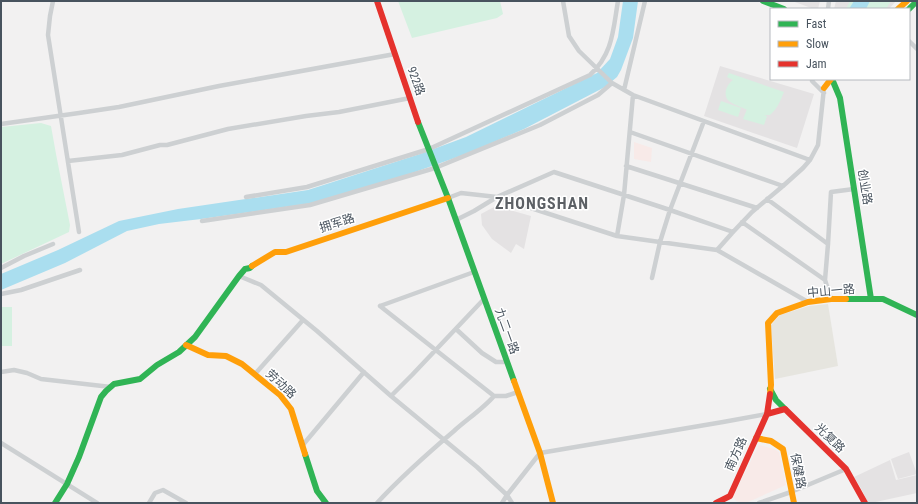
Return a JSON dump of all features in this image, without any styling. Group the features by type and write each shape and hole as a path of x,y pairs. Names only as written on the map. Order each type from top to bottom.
{"street":[{"path":"53,1 48,35 79,232"},
{"name":"922路","path":"377,1 435,168"},
{"path":"563,1 569,36 579,51 612,83 634,95 810,160"},
{"path":"246,197 307,188 429,149 590,75 597,68 609,47 618,1"},
{"path":"624,90 644,1"},
{"path":"763,1 781,8"},
{"path":"1,124 119,107 218,86 395,54"},
{"path":"812,80 824,91"},
{"path":"717,250 742,222 810,160 818,145 824,91 830,80"},
{"name":"创业路","path":"831,80 840,98 871,299"},
{"path":"202,221 310,205 435,168 540,125 598,95 612,83"},
{"path":"617,236 624,194 634,95"},
{"path":"68,161 122,155 129,152 167,145 228,129 339,112 410,98"},
{"path":"652,278 660,242 670,210 704,121"},
{"path":"630,132 783,186"},
{"path":"626,166 757,208"},
{"name":"九二一路","path":"435,168 448,198 540,453 553,503"},
{"path":"456,220 497,197 554,172 624,194 733,232"},
{"path":"831,299 825,280 831,192 854,189"},
{"path":"448,198 461,193 497,197 617,236 717,250 808,302"},
{"name":"拥军路","path":"111,387 114,384 140,379 157,365 179,352 195,337 245,269 250,268 275,252 286,252 448,198"},
{"path":"767,200 828,244"},
{"path":"742,222 825,280"},
{"path":"1,268 24,256 53,244"},
{"path":"1,294 21,290 80,270"},
{"path":"474,272 380,306 494,396 506,396 518,392"},
{"path":"239,276 261,285 477,467 507,495 512,503"},
{"path":"391,396 484,299"},
{"name":"中山一路","path":"767,414 770,389 768,323 777,313 808,302 831,299 883,299 917,315"},
{"path":"255,374 303,320"},
{"path":"455,329 482,353 496,362 507,362"},
{"name":"劳动路","path":"186,345 208,355 226,356 242,364 280,395 291,409 317,491 326,503"},
{"path":"1,372 14,370 27,373 41,379 111,387"},
{"path":"302,446 364,372"},
{"path":"56,503 67,484 79,457 101,397 111,387"},
{"name":"光复路","path":"770,389 776,400 846,469 865,503"},
{"path":"377,503 415,465 494,396"},
{"path":"502,503 540,453 717,423 767,414 785,409"},
{"name":"南方路","path":"728,503 767,414"},
{"name":"保健路","path":"756,438 771,441 783,449 794,503"},
{"path":"1,443 97,503"},
{"path":"759,503 791,492 846,469"},
{"path":"149,503 155,493 163,490 186,503"},
{"path":"716,503 730,496"}],"shaded area":[{"path":"792,1 820,1 818,8 811,8"},
{"path":"836,1 896,1 890,8 834,8"},
{"path":"720,66 814,94 797,148 704,116"},
{"path":"634,142 652,148 651,162 634,159"},
{"path":"496,206 531,216 524,249 516,244 511,253 492,239 482,225 481,214"},
{"path":"828,304 838,366 775,379 771,325 780,315 809,306"},
{"path":"759,445 779,452 786,485 746,503 736,501 733,496"},
{"path":"909,452 917,474 898,479 891,459"},
{"path":"890,460 896,480 917,475 917,493 868,503 854,477"}],"green space":[{"path":"398,1 500,1 503,14 497,18 412,38"},
{"path":"850,1 891,1 887,8 846,8"},
{"path":"729,73 784,92 775,110 770,115 764,115 735,105 729,101 726,96 726,90 733,80 727,77"},
{"path":"721,101 741,108 738,117 718,110"},
{"path":"747,109 767,116 764,125 743,119"},
{"path":"41,123 51,126 70,225 69,232 1,264 1,127"},
{"path":"1,307 12,307 12,346 1,346"}],"water":[{"path":"623,1 638,1 633,38 617,77 605,87 524,129 466,154 398,178 313,203 159,224 127,231 65,263 1,290 1,274 58,250 119,221 178,209 308,190 420,154 466,137 597,73 610,59 618,37"},
{"path":"854,1 870,1 866,8 850,8"}],"traffic: fast":[{"path":"763,1 781,8"},
{"path":"910,8 917,1"},
{"path":"832,80 840,98 871,299"},
{"path":"418,122 448,198 514,381"},
{"path":"55,503 67,484 79,457 101,397 114,384 140,379 157,365 179,352 195,337 239,276 245,269 252,266"},
{"path":"846,299 883,299 917,315"},
{"path":"770,389 776,400 785,409"},
{"path":"305,454 317,491 326,503"}],"traffic: slow":[{"path":"899,8 907,1"},
{"path":"824,88 830,80"},
{"path":"252,266 275,252 286,252 448,198"},
{"path":"770,394 771,385 768,323 777,313 808,302 846,299"},
{"path":"186,345 208,355 226,356 242,364 280,395 291,409 305,454"},
{"path":"514,381 540,453 553,503"},
{"path":"756,438 771,441 783,449 794,503"}],"traffic: jam":[{"path":"377,1 418,122"},
{"path":"716,503 730,496 767,414 770,394"},
{"path":"767,414 785,409 846,469 865,503"}],"district":[{"name":"ZHONGSHAN","path":"542,203"}]}
